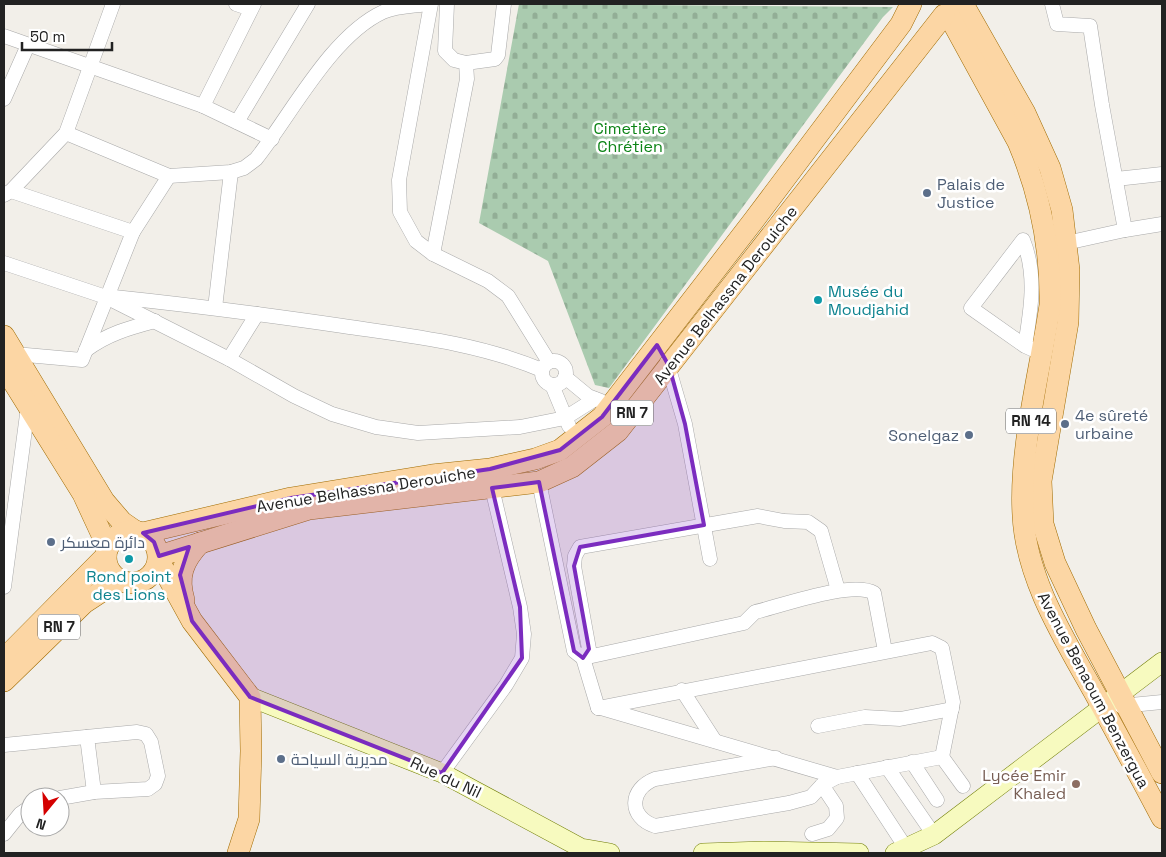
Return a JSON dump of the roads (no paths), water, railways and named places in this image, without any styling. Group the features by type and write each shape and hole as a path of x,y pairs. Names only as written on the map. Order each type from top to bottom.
{"main road":[{"name":"Avenue Belhassna Derouiche","path":"139,532 156,532 291,498 432,475 490,469 535,459 560,450 573,442 602,417 603,401 657,345 754,220 901,24 911,4"},
{"path":"919,4 930,13 954,9"},
{"name":"Avenue Belhassna Derouiche","path":"159,559 200,543 309,510 539,482 572,468 618,431 954,9"},
{"name":"Avenue Benaoum Benzergua","path":"954,9 1025,113 1050,168 1062,210 1069,270 1068,322 1041,481 1043,524 1059,572 1086,629 1161,770"},
{"name":"Avenue Benaoum Benzergua","path":"954,9 1018,142 1037,196 1044,229 1050,283 1050,305 1034,350 1028,440 1022,492 1023,517 1038,581 1061,631 1162,818"},
{"path":"7,353 28,407 83,494 107,552 109,570 166,598 192,621"},
{"path":"7,353 104,501 122,522 154,542 159,559 192,621 250,697 250,819 238,853"},
{"path":"107,552 118,535 139,532"},
{"path":"192,621 182,594 180,575 187,558 200,543"},
{"name":"RN 7","path":"4,659 107,552"},
{"path":"129,581 152,575 159,559"},
{"name":"RN 7","path":"4,681 84,603 129,581"}],"street":[{"path":"113,4 66,133 7,193 133,232"},
{"path":"203,106 253,6 236,4"},
{"path":"237,122 308,4"},
{"path":"66,133 169,176 231,172 244,168 256,159 272,139 328,59 363,24 384,12 429,4 399,180 400,212 416,241 433,254 488,281 508,296 545,366 545,381 552,385 566,418 573,442"},
{"path":"447,4 444,51 454,60 466,63 495,60 498,55 504,4"},
{"path":"1052,4 1057,24 1090,26 1124,230"},
{"path":"4,36 203,106 272,139"},
{"path":"4,99 28,45"},
{"path":"433,254 467,79 466,63"},
{"path":"215,308 231,172"},
{"path":"1116,180 1162,174"},
{"path":"7,353 82,360 133,232 169,176"},
{"path":"1066,243 1162,224"},
{"path":"1023,240 1030,256 1034,350 971,308 1023,240"},
{"path":"4,263 106,297 229,359 294,396 332,414 376,427 418,433 520,427 566,418 603,401"},
{"path":"106,297 215,308 448,342 545,366 560,362 565,369 565,377 560,383 552,385"},
{"path":"229,359 257,314"},
{"path":"86,350 102,338 116,332 155,322"},
{"path":"657,345 669,366 685,424 710,559"},
{"path":"565,377 573,386 603,401"},
{"path":"4,587 6,552 28,407"},
{"path":"539,482 574,651 583,658 598,708"},
{"path":"442,773 506,685 522,658 524,634 520,607 492,488"},
{"path":"583,658 589,649 574,566 575,556 580,547 758,516 784,521 808,522 821,531 838,590"},
{"path":"583,658 744,623 755,612 838,590 866,588 874,593 885,651"},
{"path":"598,708 682,690 932,643 942,648 953,702 942,757 962,786"},
{"path":"857,773 900,851 934,835 1102,708 1124,699 1162,662"},
{"path":"682,690 715,741"},
{"name":"Rue du Nil","path":"250,697 442,773 581,850 610,853"},
{"path":"1124,699 1162,702"},
{"path":"598,708 837,777"},
{"path":"818,726 865,717 900,718 952,709"},
{"path":"4,745 137,732 146,734 151,742 158,776 155,784 148,789 94,792 70,796"},
{"path":"87,737 94,792"},
{"path":"776,758 655,779 644,783 637,791 636,804 638,814 646,823 655,826 789,803 811,797 822,785 837,777 942,757"},
{"path":"912,762 937,800"},
{"path":"887,767 934,835"},
{"path":"812,834 828,829 837,818 836,806 822,785"},
{"path":"4,834 20,814"},
{"path":"702,853 764,851 859,853"}],"place":[{"name":"Palais de Justice","path":"927,193"},
{"name":"Musée du Moudjahid","path":"818,300"},
{"name":"4e sûreté urbaine","path":"1065,424"},
{"name":"Sonelgaz","path":"969,435"},
{"name":"دائرة معسكر","path":"51,542"},
{"name":"Rond point des Lions","path":"129,559"},
{"name":"مديرية السياحة","path":"281,759"},
{"name":"Lycée Emir Khaled","path":"1076,784"}],"park label":[{"name":"Cimetière Chrétien","path":"630,137"}]}
